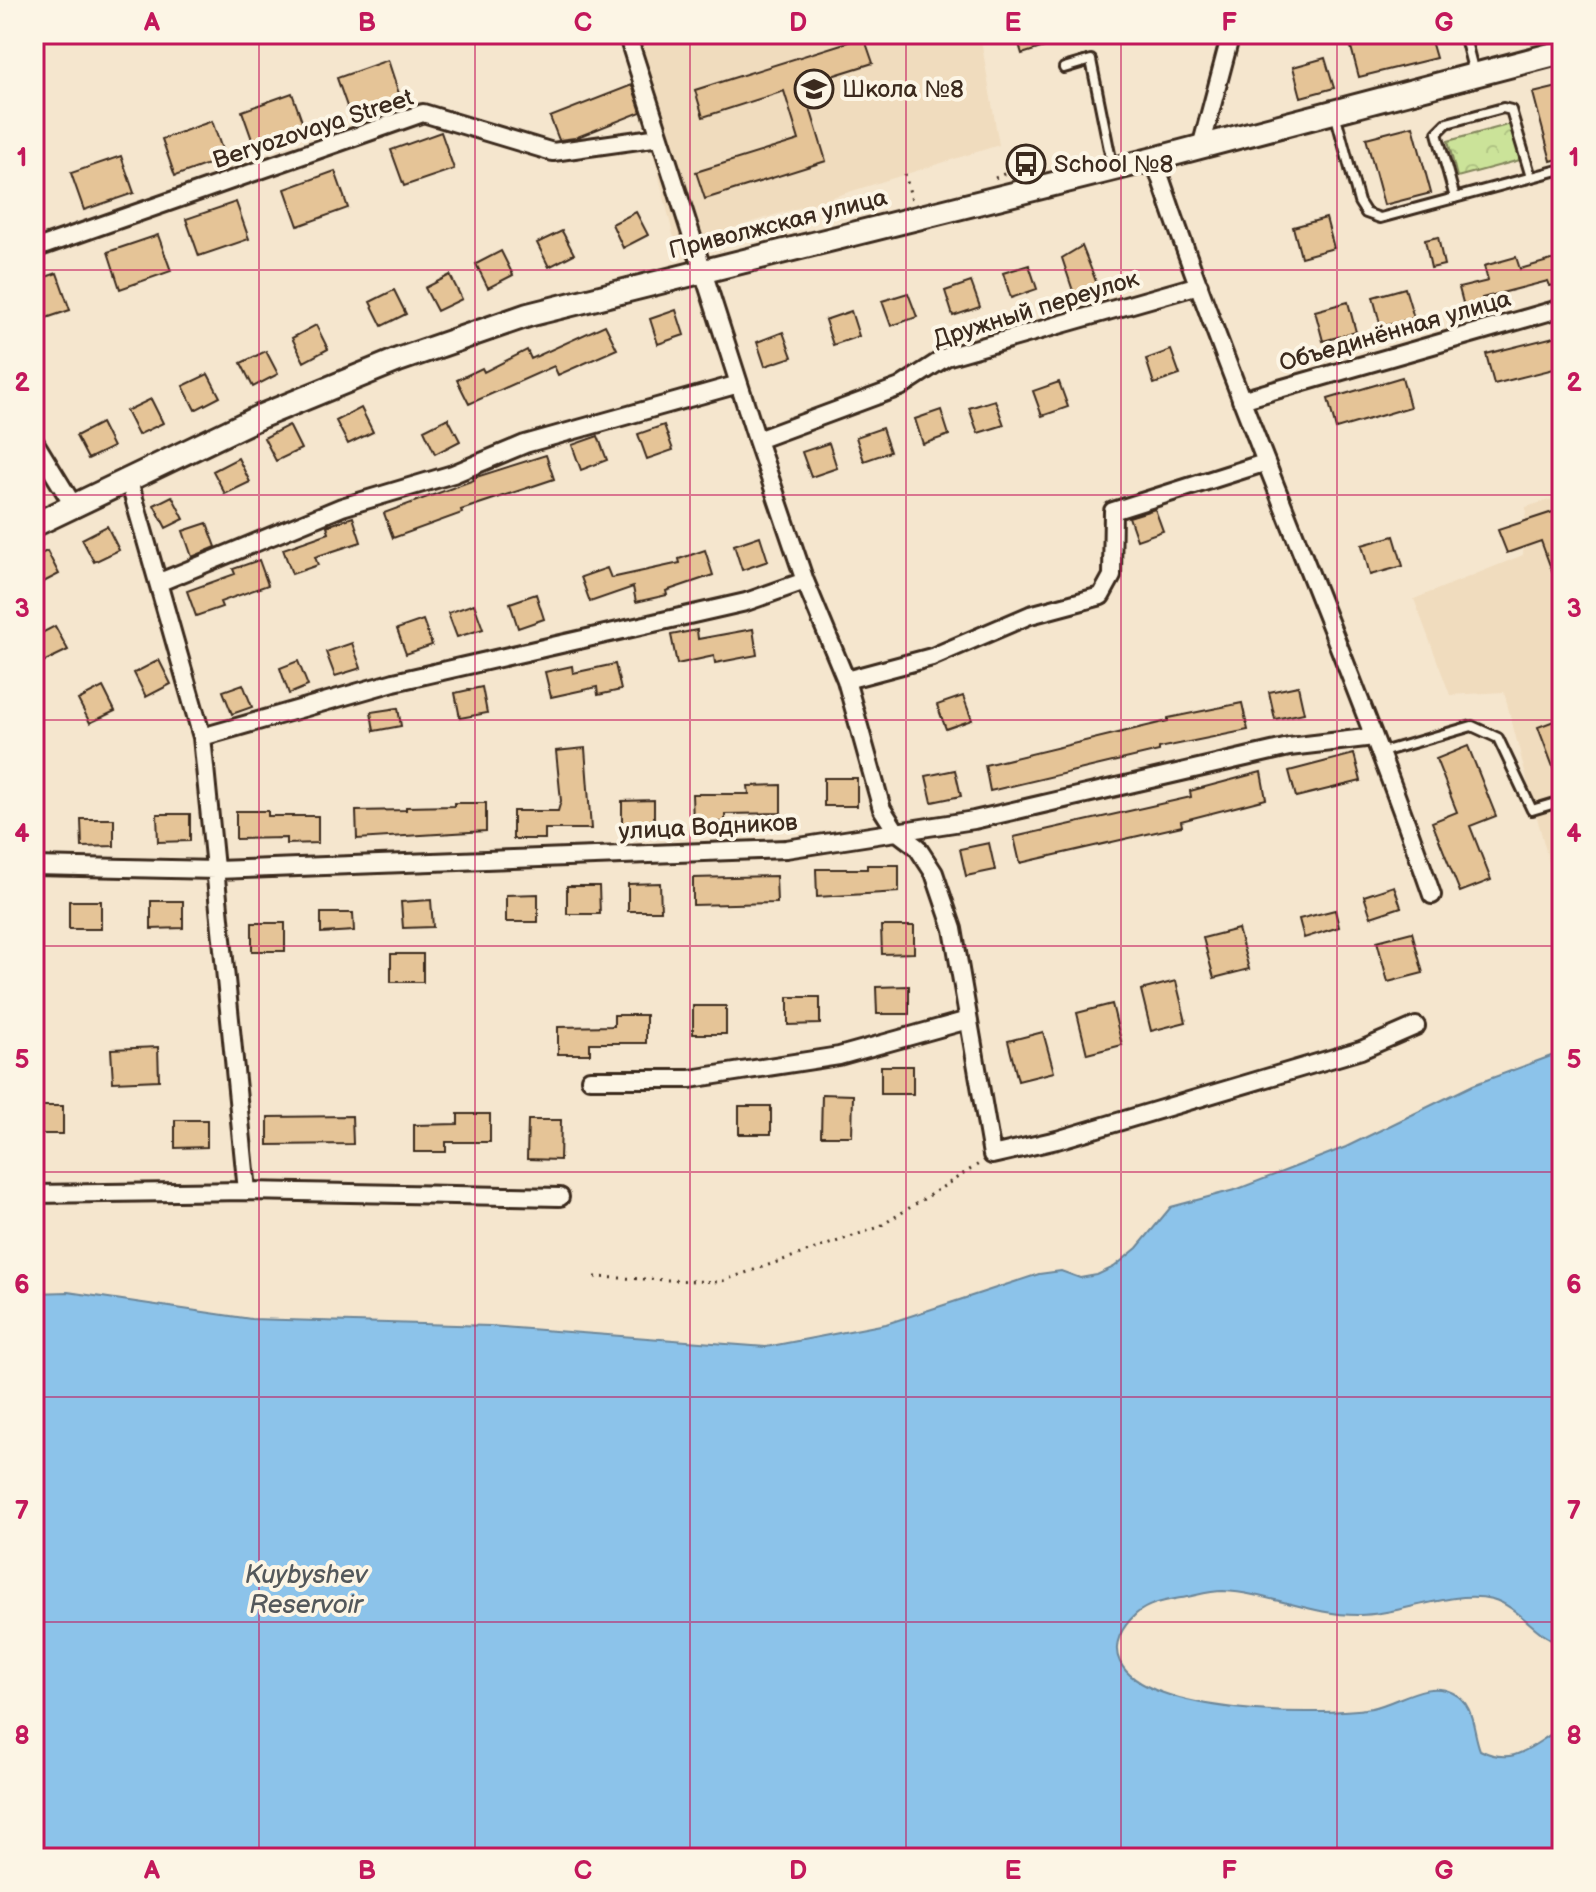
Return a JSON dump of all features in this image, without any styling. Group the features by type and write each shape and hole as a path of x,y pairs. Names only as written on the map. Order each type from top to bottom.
{"main road":[{"name":"Приволжская улица","path":"34,525 259,417 398,360 528,315 702,269 1154,159 1562,52"}],"street":[{"path":"627,34 757,440 805,581 846,680 882,809 896,831 917,847 934,873 953,929 992,1155 1057,1140 1361,1050 1416,1026"},
{"path":"1201,147 1231,34"},
{"name":"Beryozovaya Street","path":"34,249 423,113 553,152 660,137"},
{"path":"1154,159 1264,463 1378,744 1432,895"},
{"name":"Дружный переулок","path":"757,440 900,387 946,357 1199,285"},
{"name":"Объединённая улица","path":"1241,400 1562,308"},
{"path":"160,582 342,507 453,474 525,444 739,384"},
{"path":"34,441 73,505"},
{"path":"846,680 932,657 1030,615 1101,596 1112,576 1113,511 1264,463"},
{"path":"129,481 202,737 247,1191"},
{"path":"202,737 394,682 746,602 805,581"},
{"name":"улица Водников","path":"34,866 216,870 786,849 974,820 1289,747 1378,744"},
{"path":"590,1079 690,1079 824,1058 968,1020"},
{"path":"34,1194 247,1191 560,1197"}],"lane":[{"path":"1464,34 1474,74"},
{"path":"1064,68 1091,60 1113,169"},
{"path":"1455,198 1437,133 1442,125 1506,108 1514,112 1531,177"},
{"path":"1335,112 1359,202 1366,213 1380,218 1562,169"},
{"path":"1378,744 1472,726 1498,738 1532,810 1562,801"}],"path":[{"path":"595,1277 719,1282 879,1227 992,1155"}],"shaded area":[{"name":"Школа №8","path":"624,34 980,34 999,145 676,246"},
{"path":"1562,496 1562,896 1558,897 1504,692 1450,695 1414,599 1523,555 1526,507"}],"green space":[{"path":"1511,124 1520,160 1457,177 1448,141"}],"water":[{"name":"Kuybyshev Reservoir","path":"1562,1052 1562,1644 1543,1634 1511,1608 1492,1599 1461,1597 1360,1615 1326,1612 1223,1591 1146,1607 1127,1624 1117,1649 1120,1662 1136,1680 1163,1693 1236,1708 1347,1711 1372,1708 1423,1690 1443,1689 1465,1704 1480,1750 1493,1755 1523,1752 1562,1728 1562,1858 34,1858 34,1293 68,1292 251,1319 490,1326 766,1347 886,1324 1039,1274 1061,1271 1080,1278 1097,1275 1114,1267 1137,1248 1171,1207 1238,1189 1346,1147 1473,1085"}],"building":[{"path":"1016,34 1075,34 1076,37 1022,54"},
{"path":"1406,34 1429,34 1436,58 1359,77 1351,47"},
{"path":"864,37 873,63 803,85 826,161 705,199 696,172 799,140 784,91 703,117 695,90"},
{"path":"1325,58 1334,88 1301,97 1293,67"},
{"path":"388,60 400,97 350,115 337,78"},
{"path":"632,85 641,112 575,138 559,140 550,117"},
{"path":"1562,86 1562,158 1551,161 1533,93"},
{"path":"292,93 305,130 255,148 242,111"},
{"path":"212,121 225,158 175,176 162,139"},
{"path":"1413,126 1431,193 1384,205 1366,138"},
{"path":"441,132 454,169 404,186 391,150"},
{"path":"121,156 134,193 84,210 71,173"},
{"path":"335,171 348,208 298,226 285,189"},
{"path":"236,202 249,239 199,256 186,219"},
{"path":"636,212 648,235 623,248 612,224"},
{"path":"1326,218 1334,248 1301,257 1293,227"},
{"path":"562,231 574,254 549,267 537,243"},
{"path":"158,235 171,271 120,289 108,252"},
{"path":"1438,237 1444,265 1431,268 1425,240"},
{"path":"1082,246 1101,294 1087,298 1086,293 1075,297 1062,258"},
{"path":"501,251 513,275 488,288 476,264"},
{"path":"1516,257 1520,269 1562,257 1562,283 1550,286 1548,281 1482,298 1484,309 1466,314 1459,288 1488,281 1484,266"},
{"path":"1029,265 1037,289 1011,298 1003,273"},
{"path":"57,273 70,310 34,322 34,281"},
{"path":"450,275 462,299 437,311 425,288"},
{"path":"971,282 980,307 953,316 945,291"},
{"path":"1405,288 1414,318 1381,327 1373,297"},
{"path":"394,290 406,314 382,326 370,302"},
{"path":"908,293 917,317 891,326 882,301"},
{"path":"1348,302 1356,332 1323,341 1315,311"},
{"path":"676,310 684,335 658,344 650,319"},
{"path":"851,311 859,336 833,345 825,320"},
{"path":"316,325 328,349 304,362 292,338"},
{"path":"605,325 617,349 558,375 554,366 469,404 457,380 482,368 484,372 527,350 531,359"},
{"path":"783,332 792,357 765,366 757,342"},
{"path":"1562,335 1562,367 1494,384 1486,354"},
{"path":"1171,350 1180,375 1154,384 1146,359"},
{"path":"266,351 278,374 253,387 241,363"},
{"path":"208,374 220,397 195,410 183,386"},
{"path":"1402,377 1410,407 1336,429 1328,399"},
{"path":"1059,382 1068,407 1042,416 1033,391"},
{"path":"151,399 163,423 138,435 126,411"},
{"path":"995,400 1004,425 978,433 969,408"},
{"path":"361,408 373,432 348,444 336,421"},
{"path":"941,410 949,435 923,444 915,419"},
{"path":"448,418 460,441 435,454 424,430"},
{"path":"101,423 113,447 88,459 76,436"},
{"path":"289,425 301,449 276,461 264,438"},
{"path":"664,425 673,450 647,459 638,434"},
{"path":"882,428 890,452 864,461 856,437"},
{"path":"598,436 607,460 581,470 572,445"},
{"path":"829,443 837,468 811,477 802,452"},
{"path":"546,455 554,479 461,510 462,513 393,538 384,513 473,478"},
{"path":"238,458 250,482 225,494 213,471"},
{"path":"172,496 184,519 166,528 154,505"},
{"path":"1155,509 1163,531 1137,540 1129,517"},
{"path":"1562,509 1560,593 1541,541 1507,553 1498,530"},
{"path":"353,517 361,542 315,557 318,565 292,574 283,549 329,533 327,526"},
{"path":"207,523 216,547 192,557 183,531"},
{"path":"107,526 119,550 94,562 82,539"},
{"path":"760,536 768,561 742,570 734,545"},
{"path":"1394,536 1403,566 1370,575 1362,545"},
{"path":"705,550 713,575 666,591 667,595 636,602 633,587 590,602 581,577 607,568 611,578 680,563 679,559"},
{"path":"47,551 59,574 34,587 34,557"},
{"path":"259,560 268,585 220,602 222,607 196,616 187,591 235,574 233,569"},
{"path":"536,594 544,619 518,628 510,603"},
{"path":"474,604 483,629 457,637 448,613"},
{"path":"423,620 432,645 406,654 397,629"},
{"path":"55,626 68,650 43,662 34,637"},
{"path":"753,629 757,655 715,663 714,656 677,664 671,635 697,630 698,639"},
{"path":"352,643 361,668 335,676 326,652"},
{"path":"159,660 171,684 146,697 134,673"},
{"path":"298,661 308,686 289,694 280,668"},
{"path":"615,664 621,690 598,695 597,687 551,697 545,672 572,666 573,673"},
{"path":"243,684 252,707 232,714 223,691"},
{"path":"1298,686 1304,713 1275,719 1269,692"},
{"path":"103,687 115,711 90,723 78,700"},
{"path":"482,687 487,713 460,718 455,693"},
{"path":"963,696 972,720 946,729 937,705"},
{"path":"1242,703 1248,730 1159,748 1159,751 990,791 985,765 1168,721 1168,718"},
{"path":"398,708 401,726 374,731 371,712"},
{"path":"1562,718 1562,788 1561,788 1538,727"},
{"path":"1468,746 1496,816 1470,826 1491,880 1460,892 1432,822 1457,812 1436,759"},
{"path":"585,748 591,829 545,829 545,839 513,839 513,811 558,811 561,801 556,751"},
{"path":"1354,754 1361,781 1296,797 1289,771"},
{"path":"955,770 961,796 932,802 926,776"},
{"path":"1261,772 1266,799 1181,821 1182,826 1020,863 1014,837 1191,797 1190,791"},
{"path":"824,778 857,778 857,806 824,806"},
{"path":"781,785 781,813 725,814 725,822 693,822 692,794 749,794 748,786"},
{"path":"654,800 654,828 622,828 622,801"},
{"path":"454,803 486,803 486,831 357,839 356,811 406,810 406,807 454,806"},
{"path":"236,811 268,811 268,816 318,816 318,843 286,844 286,838 236,839"},
{"path":"157,814 190,814 190,841 158,842"},
{"path":"81,819 114,819 114,846 82,847"},
{"path":"989,843 995,870 966,876 960,849"},
{"path":"867,865 899,865 899,892 817,897 816,869 867,869"},
{"path":"776,876 777,903 693,905 693,878"},
{"path":"660,883 661,911 628,911 628,884"},
{"path":"567,886 599,886 600,914 567,914"},
{"path":"1394,886 1401,907 1371,917 1364,896"},
{"path":"538,894 538,922 506,922 506,895"},
{"path":"431,900 433,927 403,928 401,902"},
{"path":"69,901 101,901 101,929 69,929"},
{"path":"151,901 183,901 183,928 151,929"},
{"path":"1335,910 1339,927 1304,938 1299,919"},
{"path":"321,913 353,913 354,931 321,933"},
{"path":"252,923 285,923 285,951 252,951"},
{"path":"881,926 914,926 914,953 882,954"},
{"path":"1238,929 1249,969 1214,978 1203,938"},
{"path":"1412,932 1423,973 1388,982 1377,941"},
{"path":"391,954 423,954 423,982 391,982"},
{"path":"1176,981 1186,1022 1151,1031 1141,990"},
{"path":"909,986 909,1014 877,1014 876,987"},
{"path":"788,997 820,997 820,1024 788,1025"},
{"path":"1112,1004 1122,1045 1087,1054 1077,1013"},
{"path":"693,1006 726,1006 726,1034 693,1034"},
{"path":"614,1015 646,1015 646,1043 590,1043 590,1054 558,1054 558,1027 614,1026"},
{"path":"1043,1032 1054,1072 1018,1081 1008,1041"},
{"path":"158,1047 159,1080 113,1082 111,1049"},
{"path":"881,1066 913,1066 913,1094 881,1094"},
{"path":"822,1094 853,1095 852,1136 821,1136"},
{"path":"34,1106 63,1106 63,1134 34,1134"},
{"path":"739,1106 771,1106 771,1134 739,1134"},
{"path":"458,1114 490,1114 490,1142 446,1142 446,1152 414,1152 414,1125 458,1124"},
{"path":"352,1116 353,1144 268,1145 268,1117"},
{"path":"175,1120 207,1120 207,1147 175,1148"},
{"path":"528,1120 561,1120 560,1160 527,1159"}],"place":[{"name":"Школа №8","path":"814,89"},
{"name":"School №8","path":"1026,164"}]}
